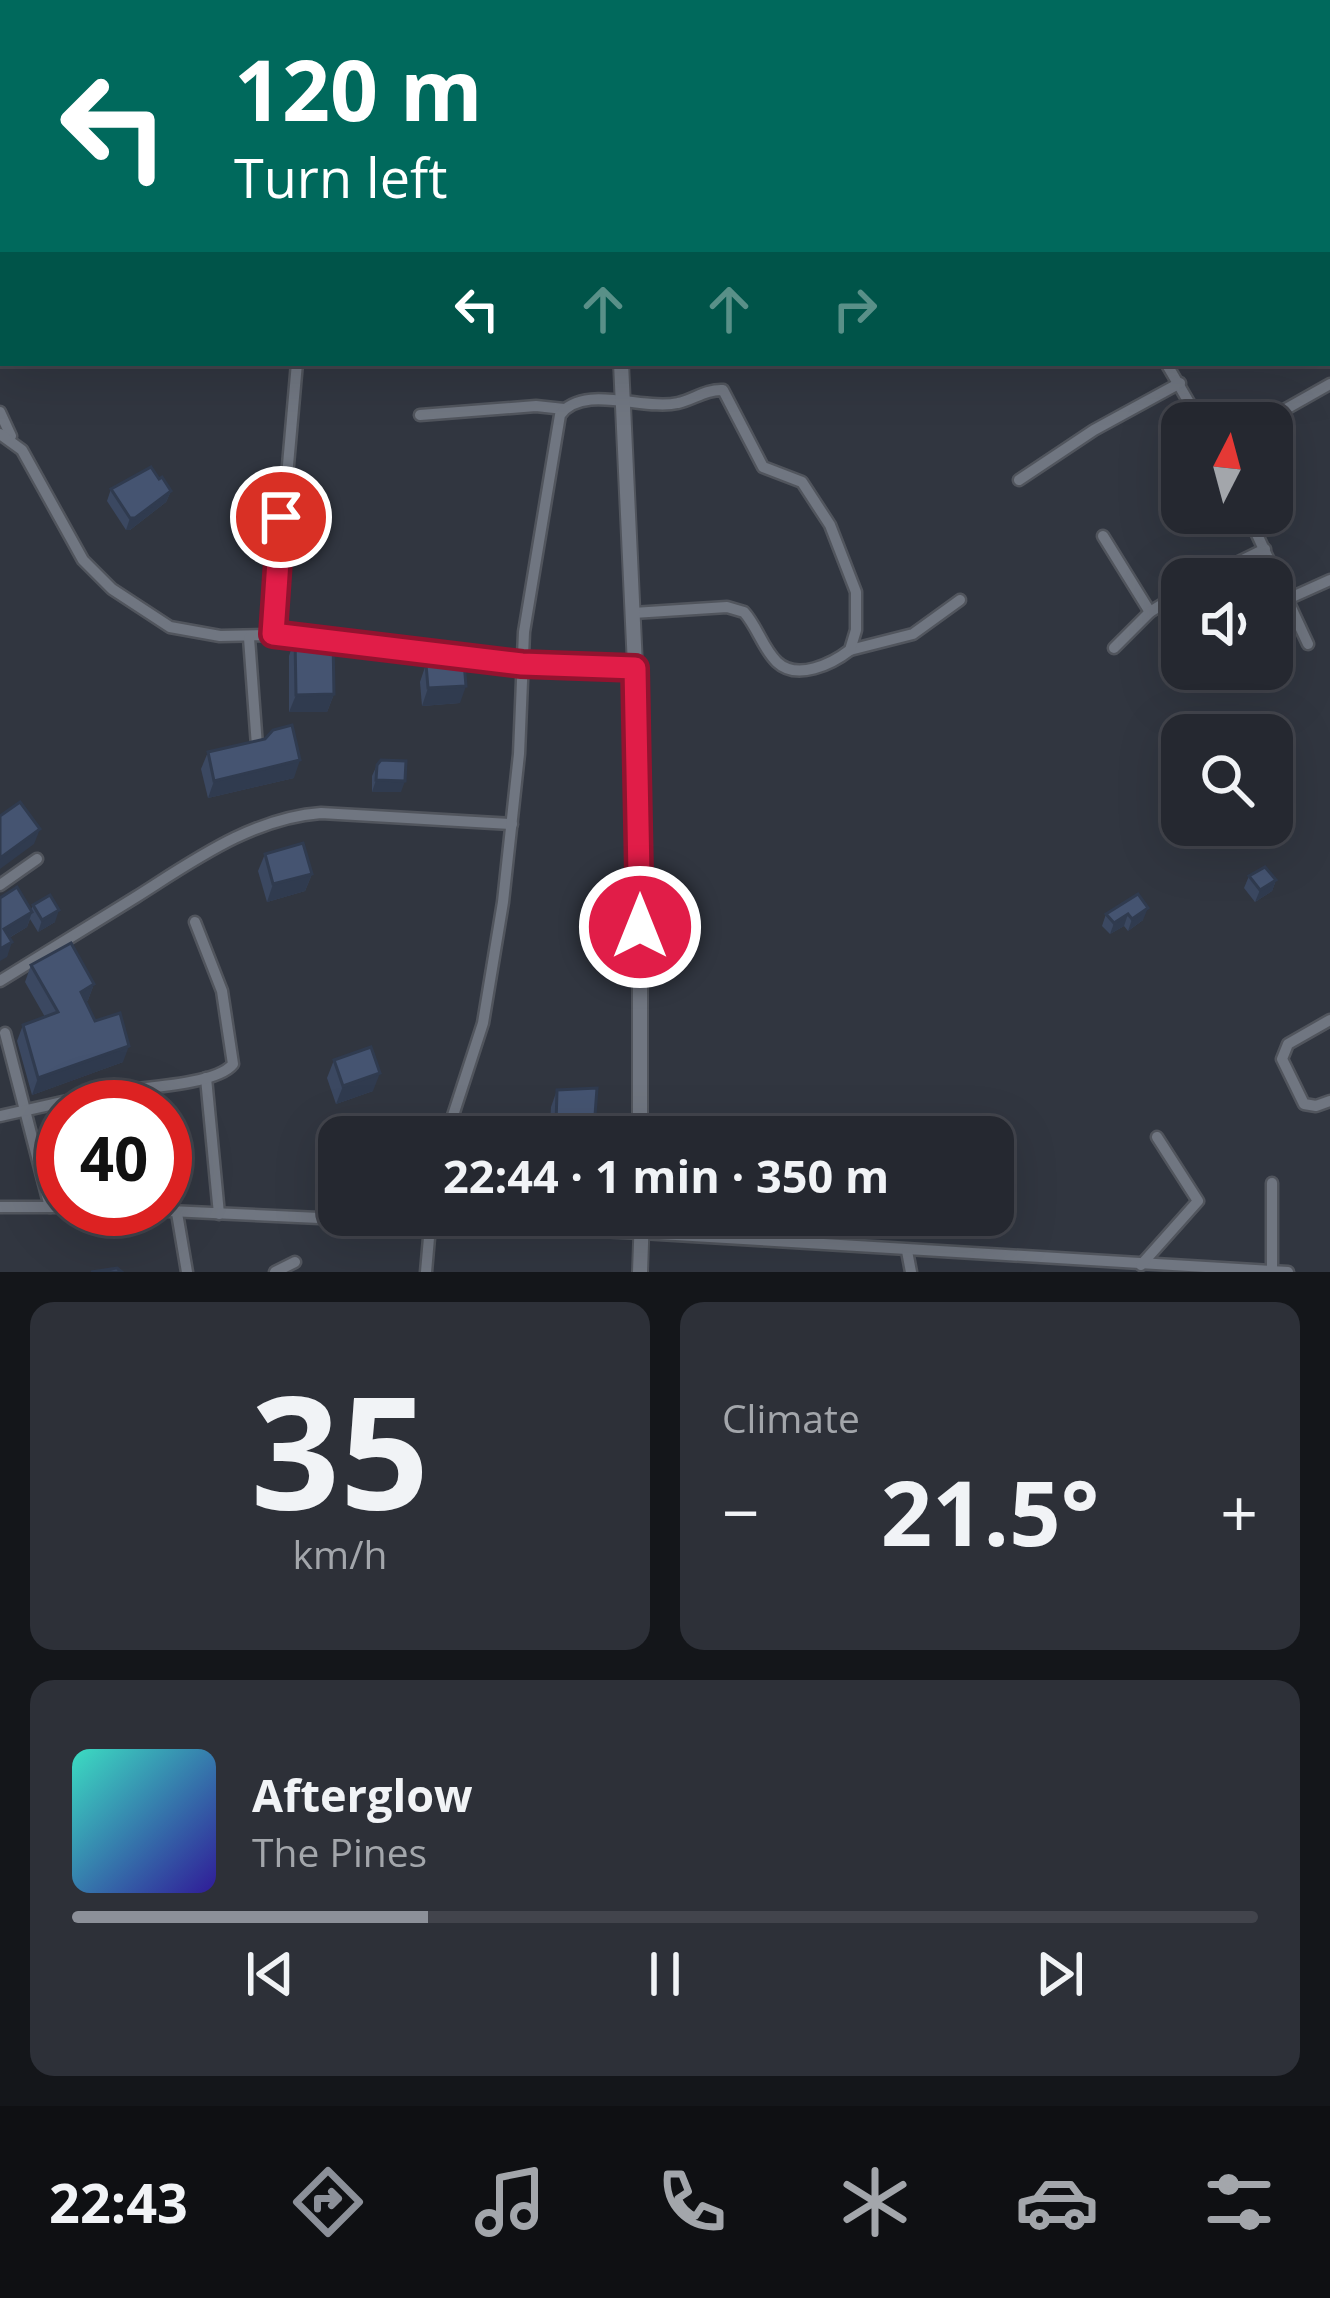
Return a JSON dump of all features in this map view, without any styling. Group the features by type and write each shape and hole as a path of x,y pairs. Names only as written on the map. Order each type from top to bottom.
{"street":[{"path":"273,634 297,366"},
{"path":"621,366 640,794 640,1116"},
{"path":"1168,366 1190,402"},
{"path":"1019,480 1094,430 1180,383"},
{"path":"1293,405 1330,384"},
{"path":"420,415 536,406 564,409 590,400 665,404 714,389 726,392 764,467 802,482 830,525 856,592 856,630 850,650"},
{"path":"453,1116 483,1023 512,824 522,664 556,433 564,409"},
{"path":"0,412 83,560 112,589 170,627 249,638 273,634 522,664 635,668"},
{"path":"0,434 13,440"},
{"path":"1257,534 1269,558"},
{"path":"1103,536 1150,612"},
{"path":"1246,558 1264,549"},
{"path":"1293,597 1330,580"},
{"path":"633,613 727,607 744,612 777,662 790,669 820,667 850,650 913,634 960,600"},
{"path":"1114,648 1161,605"},
{"path":"1293,606 1308,644"},
{"path":"249,638 257,746"},
{"path":"0,981 200,857 291,815 512,824"},
{"path":"0,885 38,860"},
{"path":"0,1116 229,1070 234,1055 222,991 195,922"},
{"path":"1330,1021 1288,1044 1282,1059 1304,1104 1330,1101"},
{"path":"5,1034 36,1140"},
{"path":"206,1078 219,1214"},
{"path":"1141,1265 1198,1201 1157,1137"},
{"path":"1272,1183 1272,1271"},
{"path":"0,1208 36,1207"},
{"path":"192,1214 318,1216"},
{"path":"181,1236 187,1272"},
{"path":"426,1272 429,1236"},
{"path":"640,1272 642,1236"},
{"path":"686,1236 1288,1272"},
{"path":"907,1251 911,1272"},
{"path":"275,1272 295,1262"}],"building":[{"path":"151,467 171,491 130,518 111,489"},
{"path":"300,500 315,501 313,541 296,540"},
{"path":"295,638 333,638 334,694 296,695"},
{"path":"464,662 466,686 428,688 426,664"},
{"path":"292,725 300,760 214,781 208,752 265,739 273,730"},
{"path":"381,760 406,761 405,781 376,780"},
{"path":"20,802 40,829 0,858 0,816"},
{"path":"303,843 312,874 273,884 265,854"},
{"path":"1265,867 1276,880 1260,890 1249,876"},
{"path":"17,887 32,912 4,929 12,942 0,949 0,898"},
{"path":"1138,894 1148,908 1132,919 1128,914 1114,923 1106,914"},
{"path":"50,895 59,910 42,920 33,905"},
{"path":"71,943 94,984 81,992 95,1021 120,1013 129,1046 38,1078 23,1025 58,1012 31,965"},
{"path":"371,1047 380,1073 343,1086 334,1060"},
{"path":"597,1088 595,1116 556,1116 557,1090"}],"route":[{"path":"281,517 273,634 522,664 635,668 640,927"}]}
